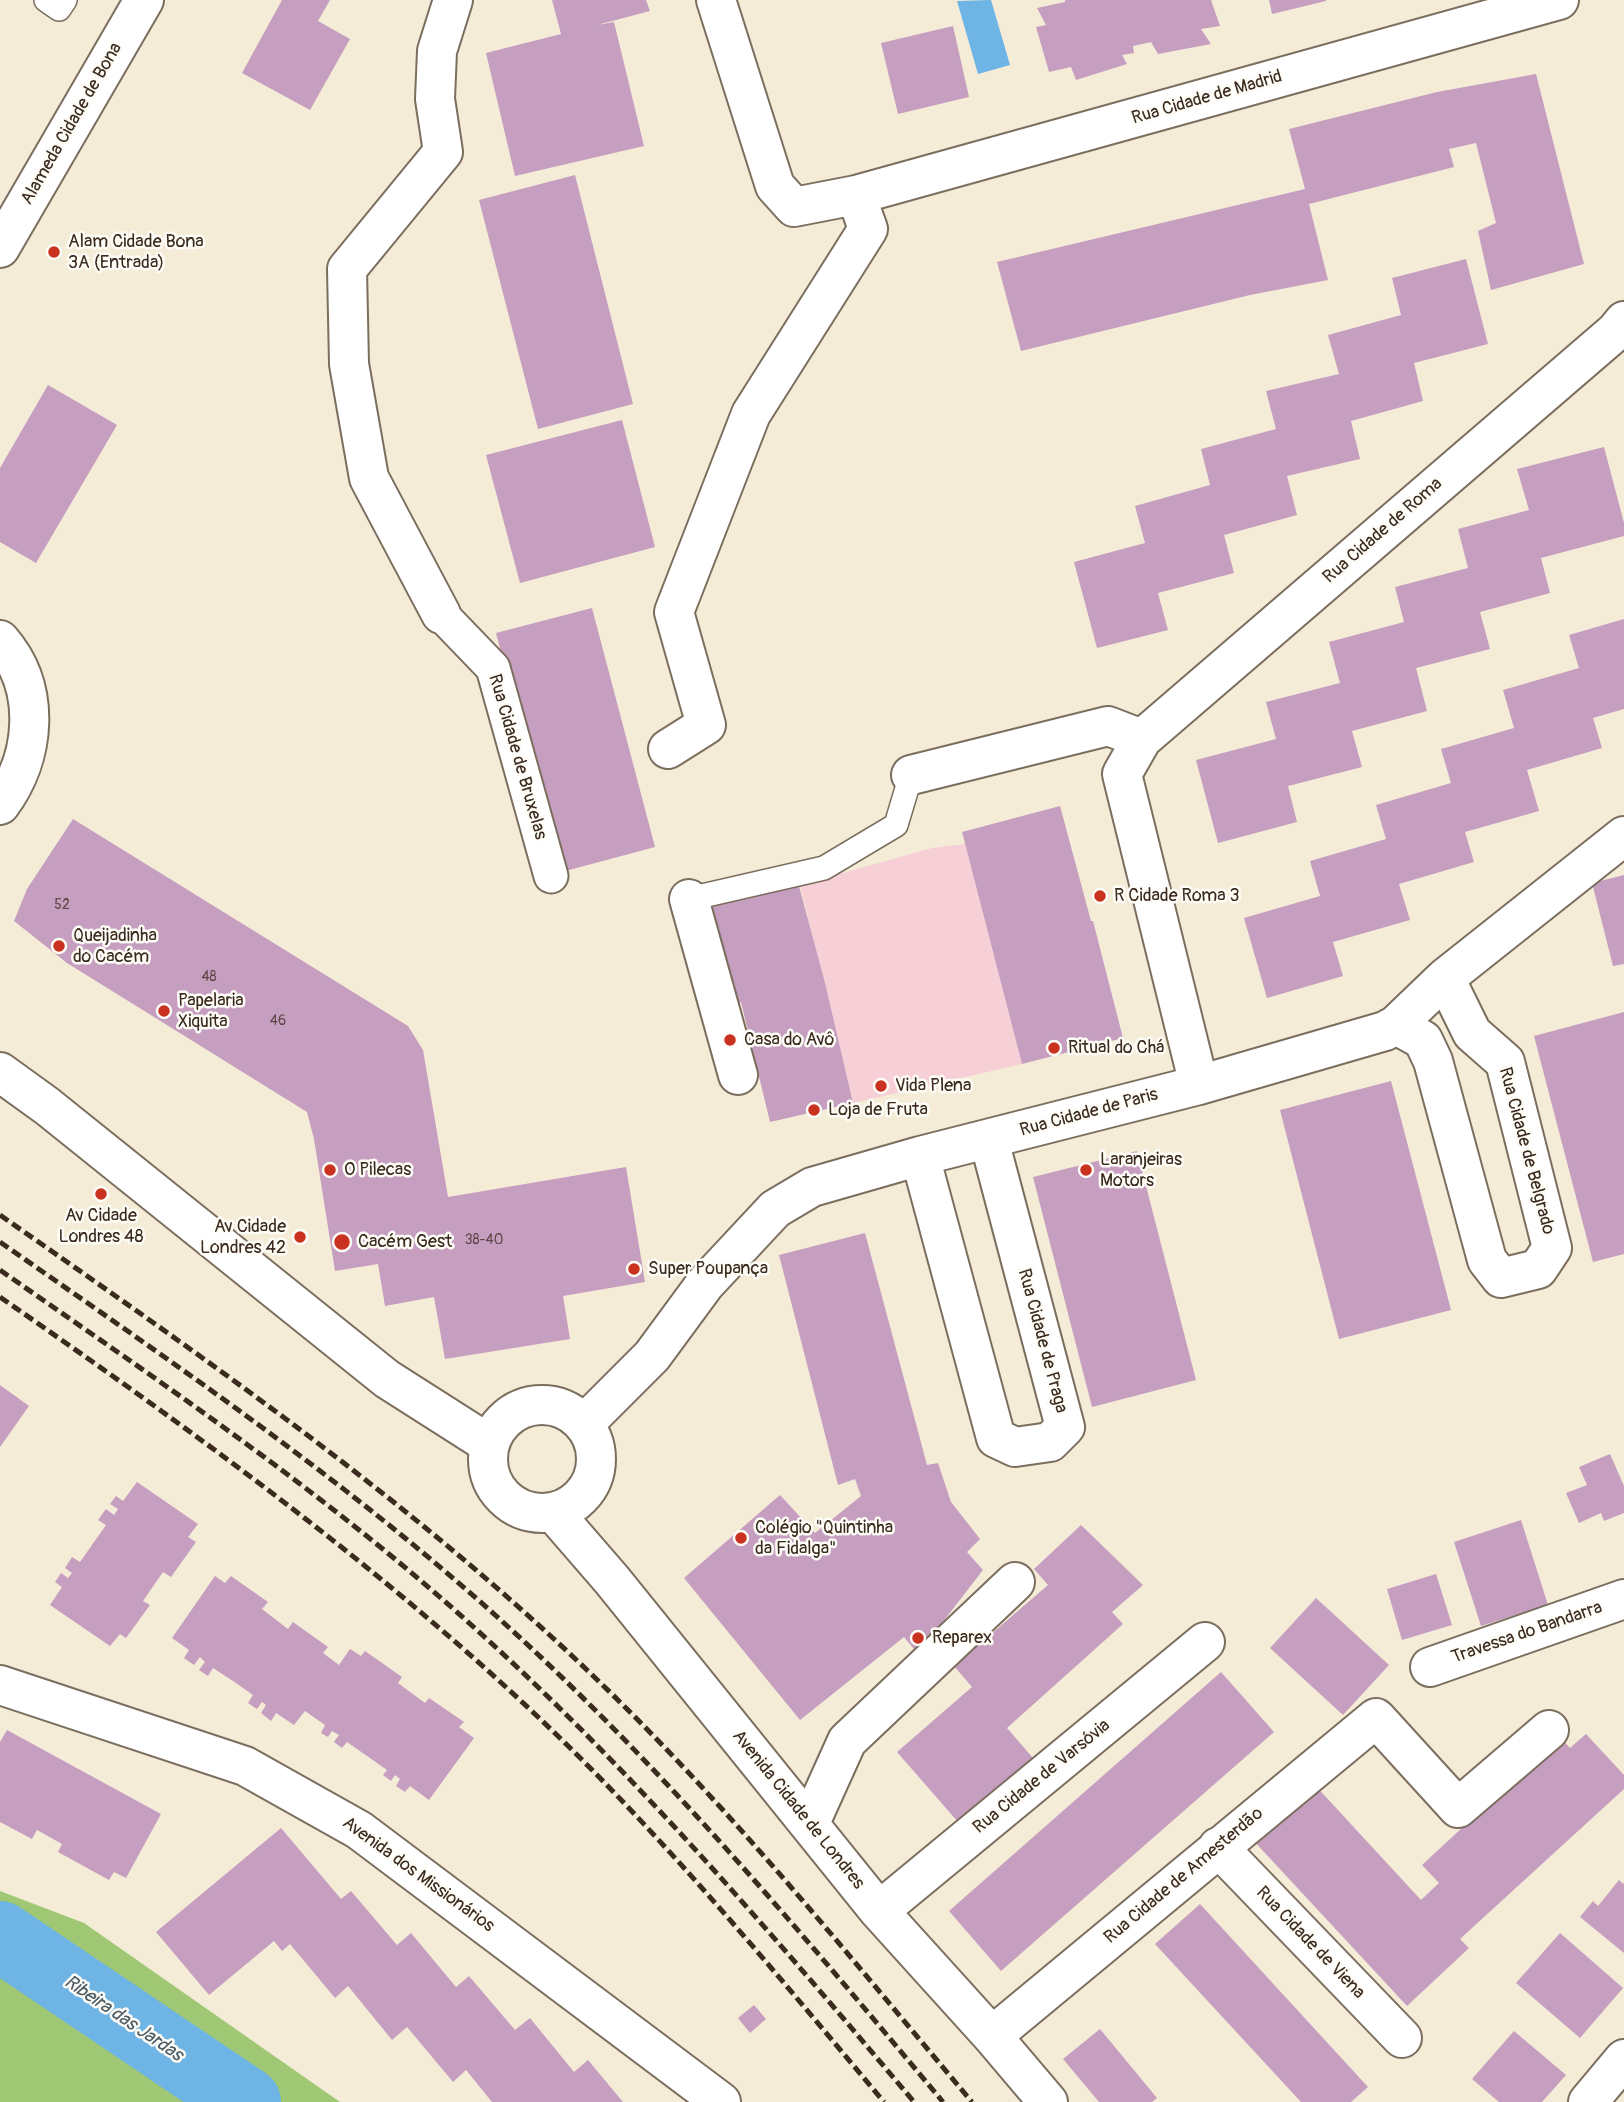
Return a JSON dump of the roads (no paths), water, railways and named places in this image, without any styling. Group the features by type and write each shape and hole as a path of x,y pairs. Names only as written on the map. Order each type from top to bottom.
{"street":[{"name":"Alameda Cidade de Bona","path":"0,248 144,0"},
{"name":"Rua Cidade de Bruxelas","path":"453,0 437,51 435,99 443,152 347,269 349,364 369,478 442,614 493,668 551,876"},
{"path":"668,749 706,725 674,612 751,414 868,229 856,195 794,207 775,186 716,0"},
{"name":"Rua Cidade de Madrid","path":"856,195 1559,0"},
{"name":"Rua Cidade de Roma","path":"1199,1085 1122,774 1142,739 1615,332 1624,321"},
{"path":"0,640 10,652 23,679 30,708 30,735 15,786 0,805"},
{"path":"911,775 1108,726 1142,739"},
{"name":"Rua Cidade de Paris","path":"585,1423 652,1356 705,1284 775,1209 812,1187 920,1156 1199,1085 1385,1031 1445,978 1624,836"},
{"path":"690,899 738,1075"},
{"name":"Rua Cidade de Belgrado","path":"1396,1024 1423,1040 1433,1061 1487,1260 1501,1278 1538,1269 1552,1248 1505,1062 1472,1033 1445,978"},
{"path":"0,1072 47,1106 387,1380 489,1444"},
{"name":"Rua Cidade de Praga","path":"920,1156 996,1438 1015,1447 1050,1442 1065,1427 989,1140"},
{"path":"545,1404 564,1408 585,1423 596,1446 596,1473 587,1491 572,1505 554,1513 536,1513 518,1507 504,1497 493,1482 488,1464 489,1444 501,1423 526,1406 545,1404"},
{"name":"Avenida Cidade de Londres","path":"554,1513 621,1591 879,1911 1048,2102"},
{"path":"810,1823 847,1741 1015,1582"},
{"name":"Travessa do Bandarra","path":"1430,1667 1624,1599"},
{"name":"Rua Cidade de Varsóvia","path":"879,1911 1205,1642"},
{"name":"Avenida dos Missionários","path":"0,1685 245,1766 359,1830 722,2102"},
{"name":"Rua Cidade de Amesterdão","path":"992,2036 1376,1717 1458,1808 1549,1730"},
{"name":"Rua Cidade de Viena","path":"1218,1847 1402,2038"},
{"path":"1592,2101 1624,2059"}],"lane":[{"path":"46,0 59,9 65,0"},
{"path":"690,899 824,868 896,825 911,775"}],"water":[{"path":"991,0 1010,65 978,74 957,1"}],"waterway":[{"name":"Ribeira das Jardas","path":"0,1936 246,2102"}],"railway":[{"path":"0,1215 302,1431 448,1546 518,1607 639,1721 738,1826 972,2102"},
{"path":"0,1242 253,1420 376,1514 494,1614 555,1670 671,1789 782,1912 943,2102"},
{"path":"0,1270 305,1488 422,1581 478,1631 594,1742 704,1859 914,2102"},
{"path":"0,1297 276,1496 474,1658 584,1761 629,1808 759,1953 884,2102"}],"place":[{"name":"Alam Cidade Bona 3A (Entrada)","path":"54,252"},
{"name":"R Cidade Roma 3","path":"1100,896"},
{"name":"Queijadinha do Cacém","path":"59,946"},
{"name":"Papelaria Xiquita","path":"164,1011"},
{"name":"Casa do Avô","path":"730,1040"},
{"name":"Ritual do Chá","path":"1054,1048"},
{"name":"Vida Plena","path":"881,1086"},
{"name":"Loja de Fruta","path":"814,1110"},
{"name":"O Pilecas","path":"330,1170"},
{"name":"Laranjeiras Motors","path":"1086,1170"},
{"name":"Av Cidade Londres 48","path":"101,1194"},
{"name":"Av Cidade Londres 42","path":"300,1237"},
{"name":"Cacém Gest","path":"342,1242"},
{"name":"Super Poupança","path":"634,1269"},
{"name":"Colégio \"Quintinha da Fidalga\"","path":"741,1538"},
{"name":"Reparex","path":"918,1638"}]}
